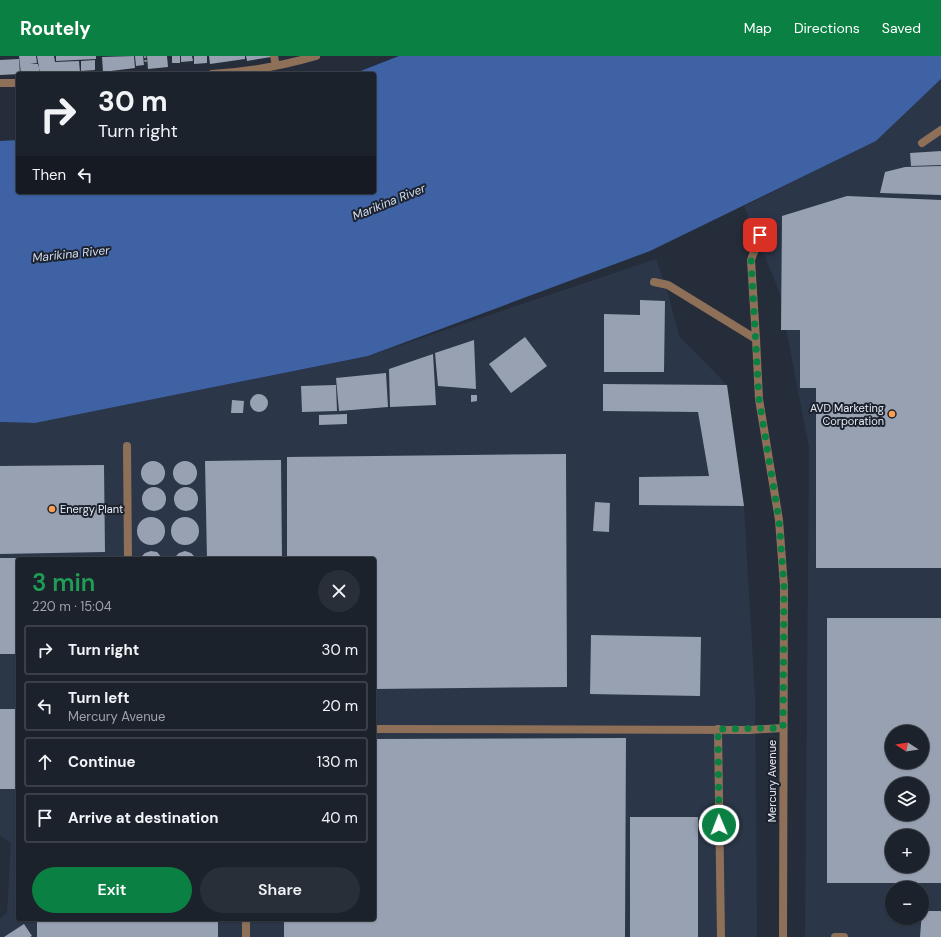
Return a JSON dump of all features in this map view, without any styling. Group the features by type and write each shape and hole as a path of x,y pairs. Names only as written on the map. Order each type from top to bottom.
{"street":[{"path":"238,72 290,64 316,56"},
{"path":"0,83 16,82"},
{"path":"922,143 941,130"},
{"name":"Mercury Avenue","path":"760,235 751,260 759,399 779,520 784,579 783,937"},
{"path":"654,282 668,285 756,339"},
{"path":"127,446 128,557"},
{"path":"376,728 783,728"},
{"path":"718,729 721,937"},
{"path":"246,921 246,937"},
{"path":"835,937 844,937"}],"path":[{"path":"145,56 146,64"}],"shaded area":[{"path":"941,79 941,937 805,937 809,448 779,291 744,206 876,141"},
{"path":"656,259 667,289 679,336 727,385 744,506 755,697 757,937 0,937 0,918 7,913 11,843 0,836 0,422 35,423 368,356"}],"water":[{"name":"Marikina River","path":"399,56 941,56 941,79 876,141 650,251 368,356 35,423 0,422 0,141 16,140 16,194 376,194 376,72 358,72"}],"building":[{"path":"19,56 36,56 37,63 30,64 39,64 39,72 21,72"},
{"path":"37,56 54,56 55,62 79,61 80,72 40,72"},
{"path":"56,56 96,56 96,59 56,61"},
{"path":"134,56 135,68 103,72 102,57"},
{"path":"135,56 143,56 144,65 136,66"},
{"path":"147,56 167,56 168,67 148,69"},
{"path":"172,56 180,56 180,63 172,63"},
{"path":"181,56 192,56 193,61 181,62"},
{"path":"194,56 207,56 207,63 194,64"},
{"path":"209,56 245,56 245,59 210,64"},
{"path":"246,56 271,56 271,57 247,61"},
{"path":"19,59 20,72 16,72 16,74 0,75 0,60"},
{"path":"95,60 95,70 81,71 81,61"},
{"path":"941,151 941,165 911,166 910,153"},
{"path":"941,166 941,195 880,193 885,172 905,167"},
{"path":"847,196 941,200 941,568 816,568 816,388 800,388 800,330 781,330 782,216"},
{"path":"640,300 665,301 664,372 604,372 604,314 640,315"},
{"path":"525,337 547,366 511,393 489,364"},
{"path":"474,340 476,389 438,386 435,353"},
{"path":"433,354 436,405 390,407 389,369"},
{"path":"386,373 388,407 339,411 336,378"},
{"path":"603,384 727,385 744,506 639,505 639,477 709,476 698,412 603,411"},
{"path":"336,385 337,411 302,412 301,386"},
{"path":"259,394 265,397 268,403 265,409 259,412 253,409 250,403 253,397"},
{"path":"471,395 477,395 477,401 471,402"},
{"path":"232,400 244,401 243,413 231,413"},
{"path":"347,414 347,424 319,425 319,415"},
{"path":"566,454 567,687 376,689 376,557 287,557 287,457"},
{"path":"281,460 282,557 207,557 205,461"},
{"path":"153,461 161,465 165,473 161,481 153,485 145,481 141,473 145,465"},
{"path":"185,461 193,465 197,473 193,481 185,485 177,481 173,473 177,465"},
{"name":"Energy Plant","path":"104,465 105,552 0,554 0,466"},
{"path":"154,487 162,491 166,499 162,507 154,511 146,507 142,499 146,491"},
{"path":"186,487 194,491 198,499 194,507 186,511 178,507 174,499 178,491"},
{"path":"595,502 610,503 609,532 593,531"},
{"path":"151,517 161,521 165,531 161,541 151,545 141,541 137,531 141,521"},
{"path":"185,517 195,521 199,531 195,541 185,545 175,541 171,531 175,521"},
{"path":"151,551 157,552 161,557 141,557 145,553"},
{"path":"185,551 191,553 195,557 175,557 179,553"},
{"path":"0,558 16,558 16,654 0,654"},
{"path":"827,618 941,618 941,883 929,883 929,881 885,881 885,883 827,883"},
{"path":"591,635 701,637 700,696 590,694"},
{"path":"0,709 16,709 16,789 0,789"},
{"path":"626,738 625,937 284,937 284,921 376,921 376,739"},
{"path":"630,817 698,817 698,937 630,937"},
{"path":"929,911 941,911 941,937 920,937 921,925 929,925"},
{"path":"37,921 218,921 218,937 37,937"},
{"path":"24,924 32,936 4,937"}],"place":[{"name":"AVD Marketing Corporation","path":"892,414"},
{"name":"Energy Plant","path":"52,509"}],"route":[{"path":"719,825 718,729 749,730 783,728 784,586 779,520 759,399 751,260 760,235"}]}
